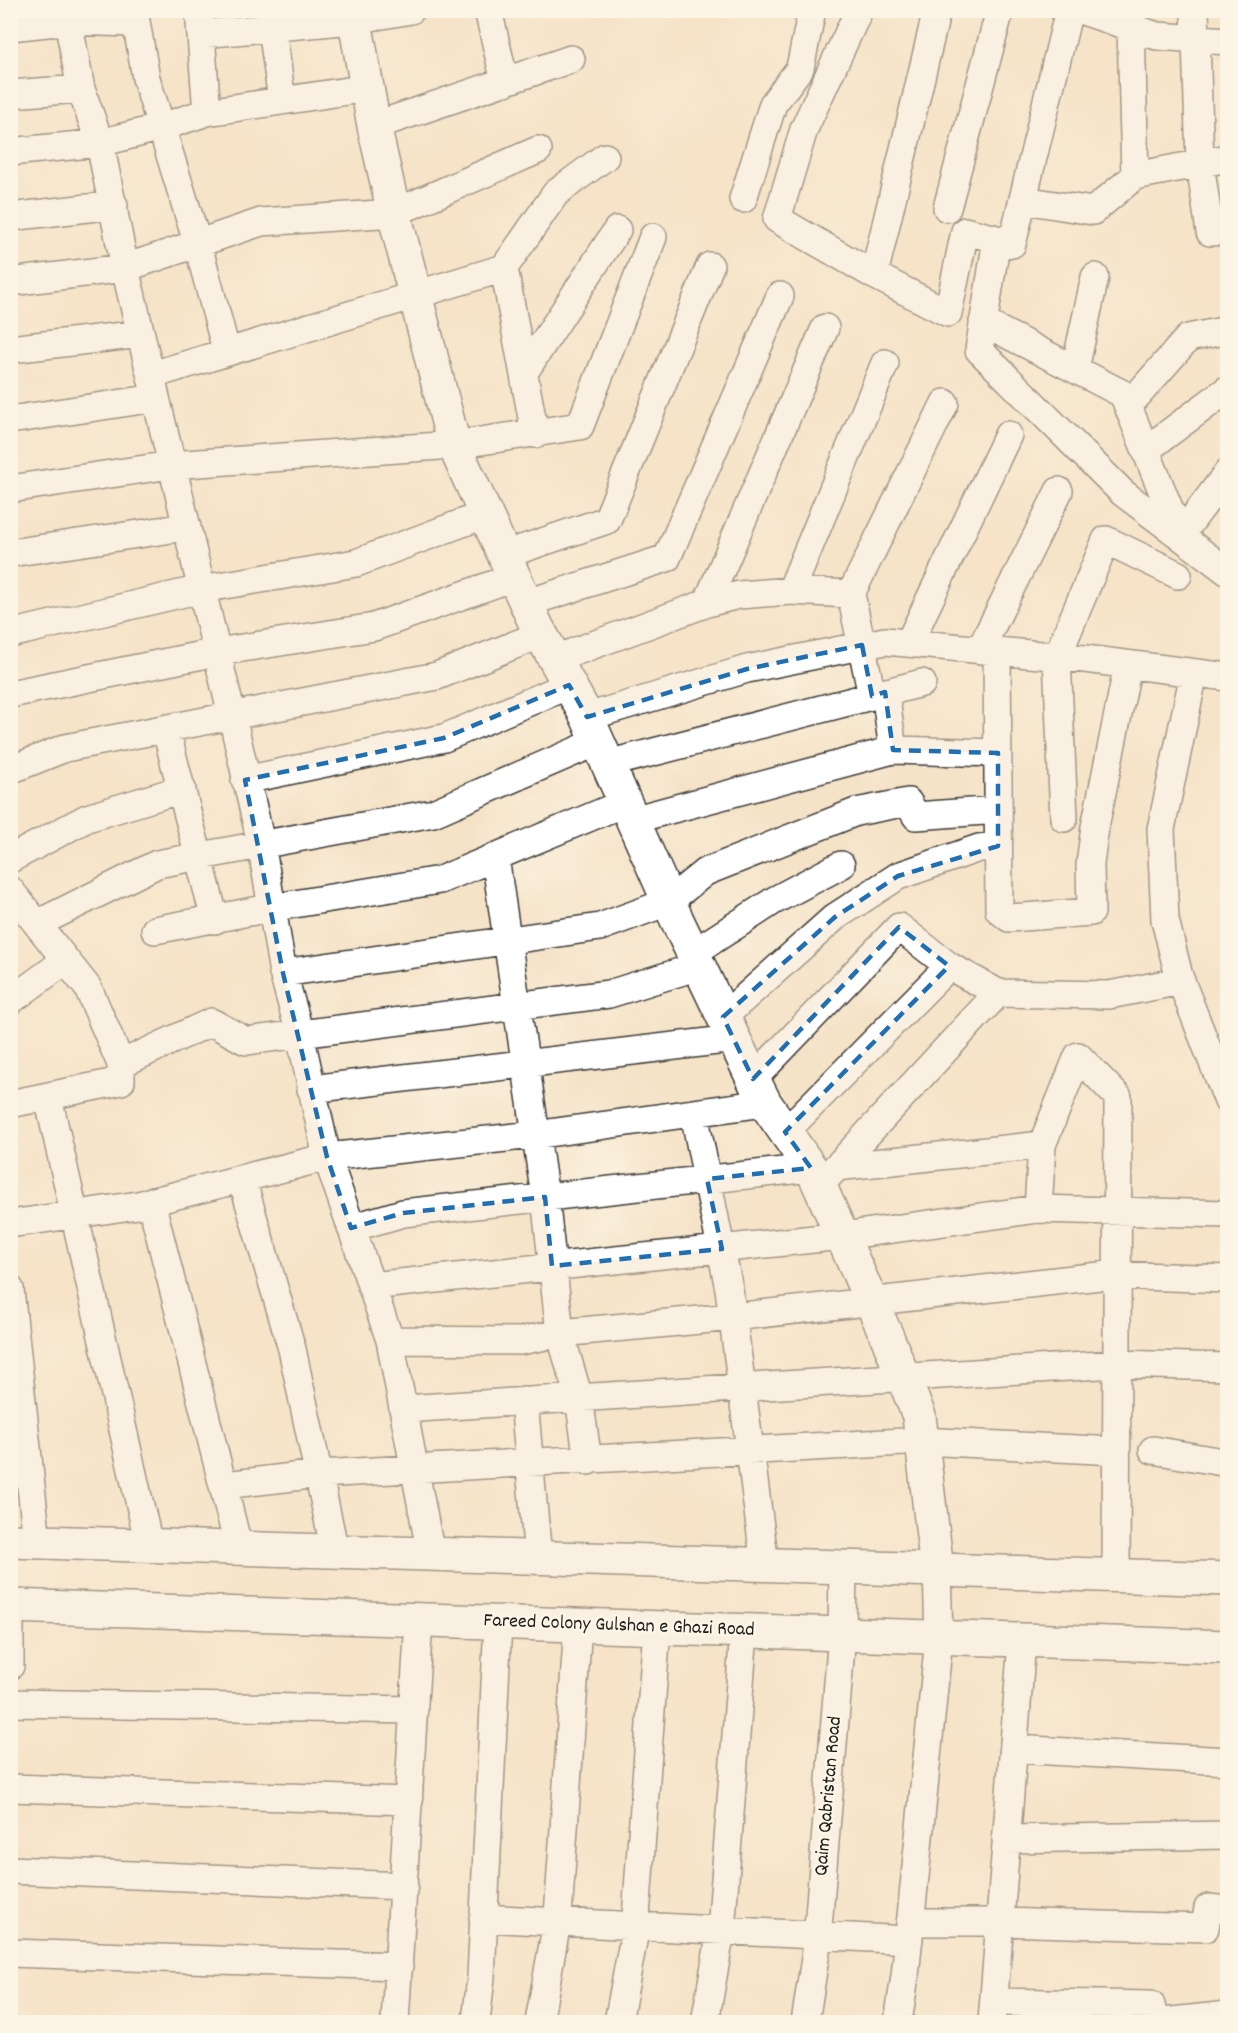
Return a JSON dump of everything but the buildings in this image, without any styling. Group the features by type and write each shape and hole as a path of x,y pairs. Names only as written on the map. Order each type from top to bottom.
{"main road":[{"path":"354,16 374,126 394,213 454,445 515,578 597,741 669,902 759,1091 785,1132 822,1174 842,1236 919,1416 937,1570"},
{"path":"24,1541 843,1568 1227,1578"},
{"name":"Fareed Colony Gulshan e Ghazi Road","path":"10,1606 1227,1647"}],"street":[{"path":"207,112 200,22 354,16 411,10"},
{"path":"488,10 505,82"},
{"path":"743,199 773,104 800,68 812,10"},
{"path":"860,10 804,129 777,219 874,275 948,313 965,231 1012,244 1069,10"},
{"path":"874,275 937,10"},
{"path":"946,208 1000,10"},
{"path":"1080,10 1132,19 1157,36 1227,41"},
{"path":"1195,10 1200,163 1210,232 1227,231"},
{"path":"66,16 81,89 100,143 125,268 261,843 270,908 283,973 300,1034 327,1157 390,1340 432,1555"},
{"path":"10,27 66,16 134,16 146,78 198,245 226,350"},
{"path":"1132,19 1135,176"},
{"path":"271,20 282,101"},
{"path":"374,126 571,59"},
{"path":"10,152 100,143 162,128 207,112 368,88"},
{"path":"10,94 81,89"},
{"path":"10,282 125,268 261,222 394,213 538,150"},
{"path":"10,420 154,386 226,350 504,268 556,193 605,157"},
{"path":"1024,200 1093,211 1135,176 1227,158"},
{"path":"10,217 114,205"},
{"path":"525,371 617,230"},
{"path":"10,489 171,465 454,445 580,426 653,237"},
{"path":"996,239 979,350 1123,493 1227,572"},
{"path":"515,578 607,520 710,267"},
{"path":"504,268 535,434"},
{"path":"1074,369 1095,277"},
{"path":"10,694 217,652 374,627 515,578 667,558 780,296"},
{"path":"983,322 1123,394 1180,536"},
{"path":"707,603 825,328"},
{"path":"1128,406 1188,338 1227,330"},
{"path":"10,349 141,334"},
{"path":"790,591 885,363"},
{"path":"1146,450 1227,389"},
{"path":"894,750 879,694 862,645 851,594 945,403"},
{"path":"909,643 1008,435"},
{"path":"1180,536 1227,472"},
{"path":"1059,491 989,651 998,753 999,910 1009,918 1091,912 1090,864 1095,827 1128,665"},
{"path":"10,634 201,589 356,563 486,514"},
{"path":"10,553 186,527"},
{"path":"1064,819 1057,657 1106,540 1178,576"},
{"path":"10,770 65,748 437,676 555,659 707,603 739,595 790,591 851,594"},
{"path":"38,924 157,864 433,813 597,741 747,669 862,645 885,641 909,643 1057,657 1227,677"},
{"path":"245,780 444,738 555,659"},
{"path":"1194,673 1161,829 1165,920 1181,981 1227,1101"},
{"path":"597,741 879,694 922,683"},
{"path":"166,730 215,920"},
{"path":"155,930 440,880 495,857 628,812 894,750 998,753"},
{"path":"10,859 87,818 182,789"},
{"path":"283,973 600,927 669,902 705,872 856,812 908,802 916,816 998,810"},
{"path":"311,1089 524,1063 729,1028 835,917 898,876 979,848 998,846"},
{"path":"495,857 534,1135 545,1197 560,1333 579,1398 588,1461"},
{"path":"121,1064 211,1022 246,1041 609,994 696,960 775,900 841,865"},
{"path":"10,890 88,988 121,1064 121,1082 10,1104"},
{"path":"10,1224 74,1216 151,1202 327,1157 534,1135 694,1113 759,1091 899,927 949,966 998,993 1109,994 1181,981"},
{"path":"10,1001 66,960"},
{"path":"785,1132 949,966"},
{"path":"822,1174 998,993"},
{"path":"1038,1209 1042,1145 1078,1056 1118,1098 1116,1575"},
{"path":"48,1096 149,1545"},
{"path":"694,1113 722,1249 733,1317 765,1565"},
{"path":"351,1227 403,1213 707,1179 822,1174 1042,1145"},
{"path":"242,1179 292,1349 335,1552"},
{"path":"151,1202 239,1549"},
{"path":"371,1286 842,1236 1038,1209 1227,1214"},
{"path":"390,1340 520,1341 560,1333 733,1317 1117,1275 1227,1279"},
{"path":"10,1289 24,1541"},
{"path":"403,1409 1116,1364 1227,1367"},
{"path":"524,1401 538,1558"},
{"path":"224,1485 318,1474 415,1471 922,1441 1116,1451"},
{"path":"1154,1450 1227,1463"},
{"name":"Qaim Qabristan Road","path":"805,2022 817,1935 842,1634 843,1568"},
{"path":"897,2022 910,1931 939,1638 937,1570"},
{"path":"395,2022 419,1619"},
{"path":"10,1622 10,1666"},
{"path":"476,2022 498,1622"},
{"path":"539,2022 557,1922 578,1625"},
{"path":"618,2022 635,1926 657,1628"},
{"path":"705,2022 721,1930 744,1631"},
{"path":"1022,1641 993,2012 1151,2005 1155,2022"},
{"path":"10,1703 414,1710"},
{"path":"1014,1749 1227,1761"},
{"path":"10,1788 409,1801"},
{"path":"1006,1839 1227,1835"},
{"path":"10,1870 404,1886"},
{"path":"483,1918 817,1935 910,1931 1000,1922 1205,1928 1208,1908 1227,1910"},
{"path":"10,1953 399,1966"},
{"path":"1162,2022 1227,2015"}],"highlighted area":[{"path":"862,645 872,696 885,692 893,750 998,753 998,846 898,876 835,917 723,1017 753,1079 899,927 949,966 785,1132 811,1168 707,1179 722,1249 552,1266 545,1197 403,1213 351,1228 327,1157 283,973 245,780 444,738 569,685 587,717 747,669"}]}
